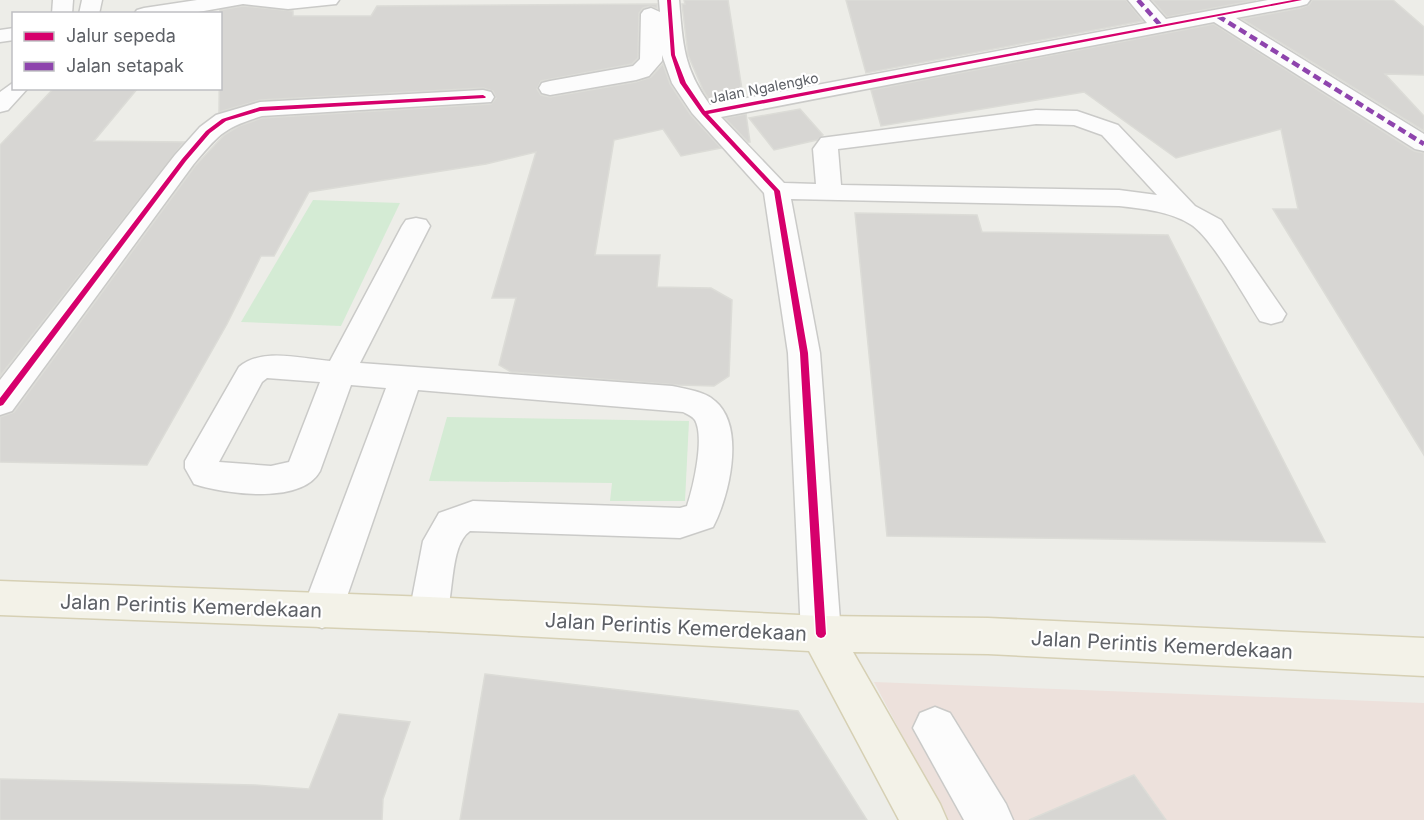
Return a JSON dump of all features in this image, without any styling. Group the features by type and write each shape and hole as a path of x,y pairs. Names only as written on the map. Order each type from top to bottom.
{"main road":[{"name":"Jalan Perintis Kemerdekaan","path":"0,598 429,614 821,634 987,636 1424,657"},
{"path":"821,634 924,820"}],"street":[{"path":"157,12 236,0"},
{"path":"250,0 288,3 329,0"},
{"path":"550,88 628,75 647,67 651,61 652,0"},
{"path":"669,0 673,55 677,69 683,83 704,113"},
{"path":"1138,0 1162,27"},
{"name":"Jalan Ngalengko","path":"704,113 1218,16 1261,3 1300,0"},
{"path":"1218,16 1424,144"},
{"path":"0,84 12,73"},
{"path":"0,105 15,90"},
{"path":"0,403 184,160 208,132 224,120 260,109 483,97"},
{"name":"Jalan Ngalengko","path":"704,113 777,191"},
{"path":"829,190 825,149 830,143 984,122 1077,118 1110,130 1185,210 1211,226 1271,314"},
{"path":"821,634 804,353 777,191 829,190 1119,198 1153,202 1185,210"},
{"path":"416,226 340,372 690,401 705,410 715,426 709,496 700,517 680,522 473,516 459,519 449,526 441,542 429,614"},
{"path":"322,611 406,378"},
{"path":"935,728 990,820"}],"shaded area":[{"path":"874,682 1424,703 1424,820 947,820"}],"green space":[{"path":"313,200 400,203 341,326 241,322"},
{"path":"447,417 689,421 685,501 610,501 612,483 429,481"}],"building":[{"path":"684,0 728,0 743,96 711,103 703,90 688,55 682,4 685,4"},
{"path":"846,0 1126,0 1143,21 866,73"},
{"path":"1152,0 1256,0 1167,17"},
{"path":"1312,0 1393,0 1424,27 1424,75 1385,74 1424,116 1424,131 1242,19 1301,8 1309,5"},
{"path":"657,4 657,8 650,6 643,8 639,13 638,58 632,64 541,81 537,89 541,95 550,97 636,82 651,77 663,64 670,84 690,114 721,148 681,156 663,129 614,140 595,255 660,255 657,287 711,288 732,300 729,376 714,386 678,385 511,372 499,365 516,298 492,298 536,152 486,164 309,192 274,256 261,256 227,324 147,465 0,462 0,417 14,412 195,166 224,135 239,126 262,118 491,104 496,98 493,91 483,88 260,100 219,112 219,90 222,90 222,12 220,10 243,6 293,11 293,16 371,16 377,6"},
{"path":"1214,24 1414,151 1424,153 1424,455 1273,209 1298,209 1281,129 1176,158 1084,92 881,126 871,90"},
{"path":"52,90 136,90 94,141 184,142 0,376 0,145"},
{"path":"800,109 823,135 817,140 774,150 749,118"},
{"path":"746,114 750,142 725,118"},
{"path":"855,213 977,215 982,232 1168,235 1325,542 887,536"},
{"path":"485,674 798,711 867,820 460,820"},
{"path":"339,714 410,722 383,799 382,820 0,820 0,779 255,785 309,789"},
{"path":"1134,775 1166,820 1029,820"}],"marked path":[{"path":"1138,0 1162,27"},
{"path":"1218,16 1424,144"}],"cycle path":[{"path":"669,0 673,55 683,83 704,113 777,191 804,353 821,634"},
{"path":"704,113 1300,0"},
{"path":"0,403 184,160 208,132 224,120 260,109 483,97"}]}
